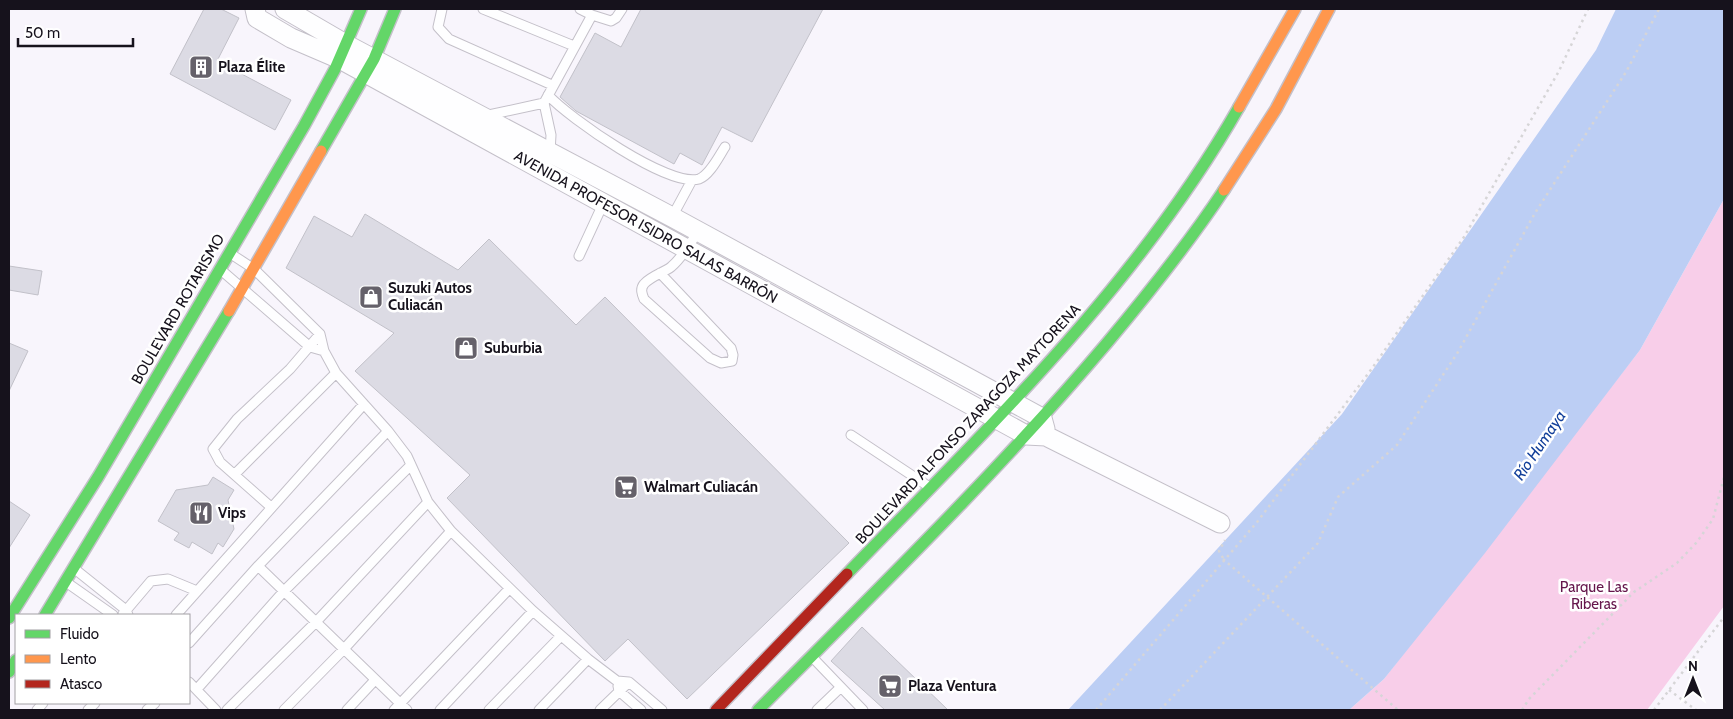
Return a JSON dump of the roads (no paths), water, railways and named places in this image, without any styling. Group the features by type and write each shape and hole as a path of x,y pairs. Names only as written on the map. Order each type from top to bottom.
{"street":[{"name":"AVENIDA PROFESOR ISIDRO SALAS BARRÓN","path":"255,9 257,18 291,38 344,52"},
{"name":"AVENIDA PROFESOR ISIDRO SALAS BARRÓN","path":"285,9 344,52 603,204 1026,435 1044,427"},
{"name":"BOULEVARD ROTARISMO","path":"45,614 54,574 64,560 229,252 344,52 361,9"},
{"name":"BOULEVARD ROTARISMO","path":"9,618 54,574 64,560 254,270 369,66 395,9"},
{"name":"BOULEVARD ALFONSO ZARAGOZA MAYTORENA","path":"716,710 932,488 995,418 1013,402 1085,321 1163,223 1284,46 1295,9"},
{"path":"1044,427 1184,246 1247,153 1305,56 1329,9"},
{"path":"1284,46 1305,56"},
{"name":"AVENIDA PROFESOR ISIDRO SALAS BARRÓN","path":"369,66 481,117 672,217 1013,402 1044,427 1220,523"},
{"path":"758,710 1026,435"}],"lane":[{"path":"442,9 438,28 449,40 552,85"},
{"path":"483,9 574,46"},
{"path":"580,9 611,21 616,18 622,9"},
{"path":"550,153 546,99 592,14"},
{"path":"481,117 546,99 564,109 636,158 672,176 692,180 703,177 725,147"},
{"path":"672,217 692,180"},
{"path":"579,256 603,204"},
{"path":"660,273 731,348 732,361 726,364 710,358 644,299 642,294 644,285 660,273 674,264 698,232"},
{"path":"229,252 254,270 320,334 324,351 336,374 388,431 412,465 428,502 451,531 509,589 588,660 617,681 629,682 662,710"},
{"path":"220,270 310,346 324,351"},
{"path":"271,506 214,455 216,444 237,419 290,369 320,334"},
{"path":"235,474 336,374"},
{"path":"177,614 271,506 364,404"},
{"path":"190,642 258,566 388,431"},
{"path":"852,434 932,488"},
{"path":"197,689 284,591 412,465"},
{"path":"227,710 316,622 428,502"},
{"path":"284,710 344,649 451,531"},
{"path":"64,560 125,614 151,581 168,579 197,590"},
{"path":"258,566 376,680 400,708 509,589"},
{"path":"54,574 112,614"},
{"path":"440,710 533,611"},
{"path":"490,710 560,636"},
{"path":"812,656 863,710"},
{"path":"539,710 588,660"},
{"path":"347,710 376,680"},
{"path":"617,681 620,691 641,710"},
{"path":"600,710 629,682"},
{"path":"190,683 216,710"},
{"path":"817,710 842,687"},
{"path":"608,703 616,710"}],"water":[{"name":"Río Humaya","path":"1616,9 1724,9 1724,199 1640,350 1485,553 1384,679 1349,710 1068,710 1342,414 1596,50"}],"place":[{"name":"Plaza Élite","path":"201,67"},
{"name":"Suzuki Autos Culiacán","path":"371,297"},
{"name":"Suburbia","path":"466,348"},
{"name":"Walmart Culiacán","path":"626,487"},
{"name":"Vips","path":"201,513"},
{"name":"Plaza Ventura","path":"890,686"}],"park label":[{"name":"Parque Las Riberas","path":"1594,596"}]}
